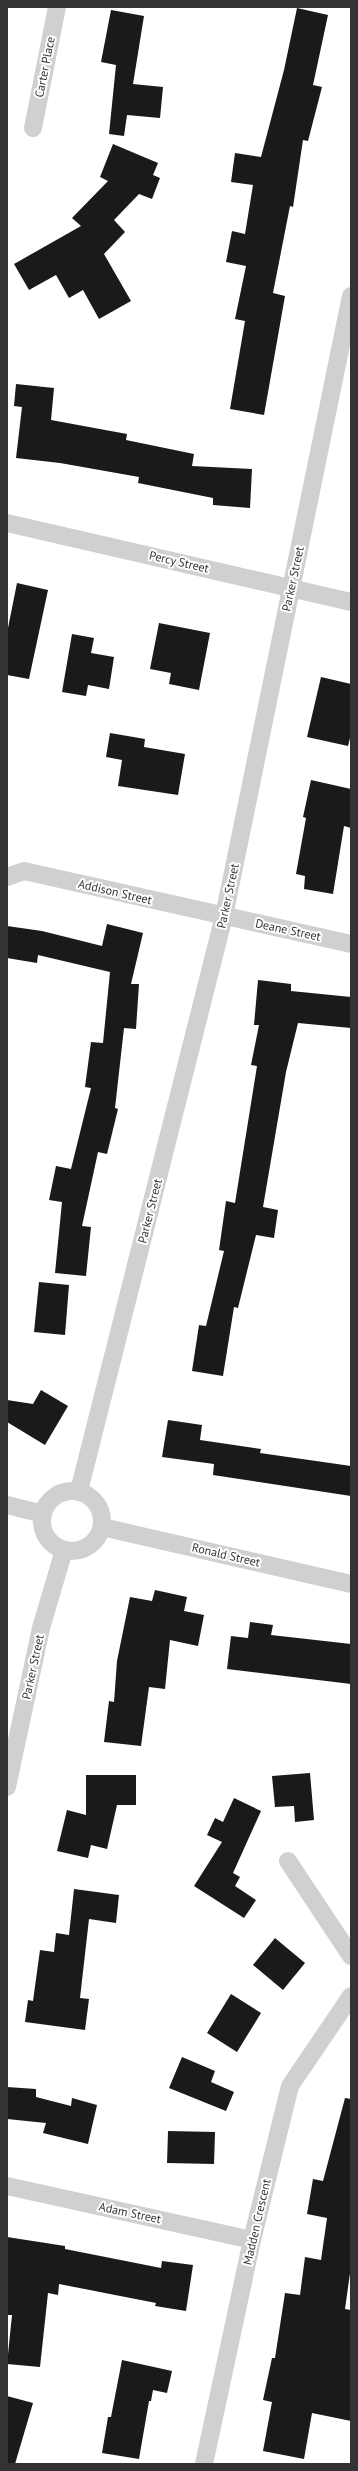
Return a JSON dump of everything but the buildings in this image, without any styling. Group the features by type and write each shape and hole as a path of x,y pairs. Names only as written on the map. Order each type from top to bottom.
{"street":[{"name":"Carter Place","path":"33,128 57,7"},
{"name":"Parker Street","path":"78,1491 224,916 351,296"},
{"name":"Percy Street","path":"7,523 351,602"},
{"name":"Addison Street","path":"7,877 24,871 224,916"},
{"name":"Deane Street","path":"224,916 351,944"},
{"path":"78,1491 87,1495 97,1504 102,1518 102,1527 98,1536 88,1546 74,1551 64,1550 49,1540 44,1532 43,1514 52,1498 60,1493 78,1491"},
{"path":"7,1505 43,1514"},
{"name":"Ronald Street","path":"102,1527 351,1584"},
{"name":"Parker Street","path":"7,1787 41,1628 64,1550"},
{"path":"288,1861 351,1956"},
{"name":"Madden Crescent","path":"204,2464 252,2240 290,2086 351,1996"},
{"name":"Adam Street","path":"7,2186 252,2240"}]}
